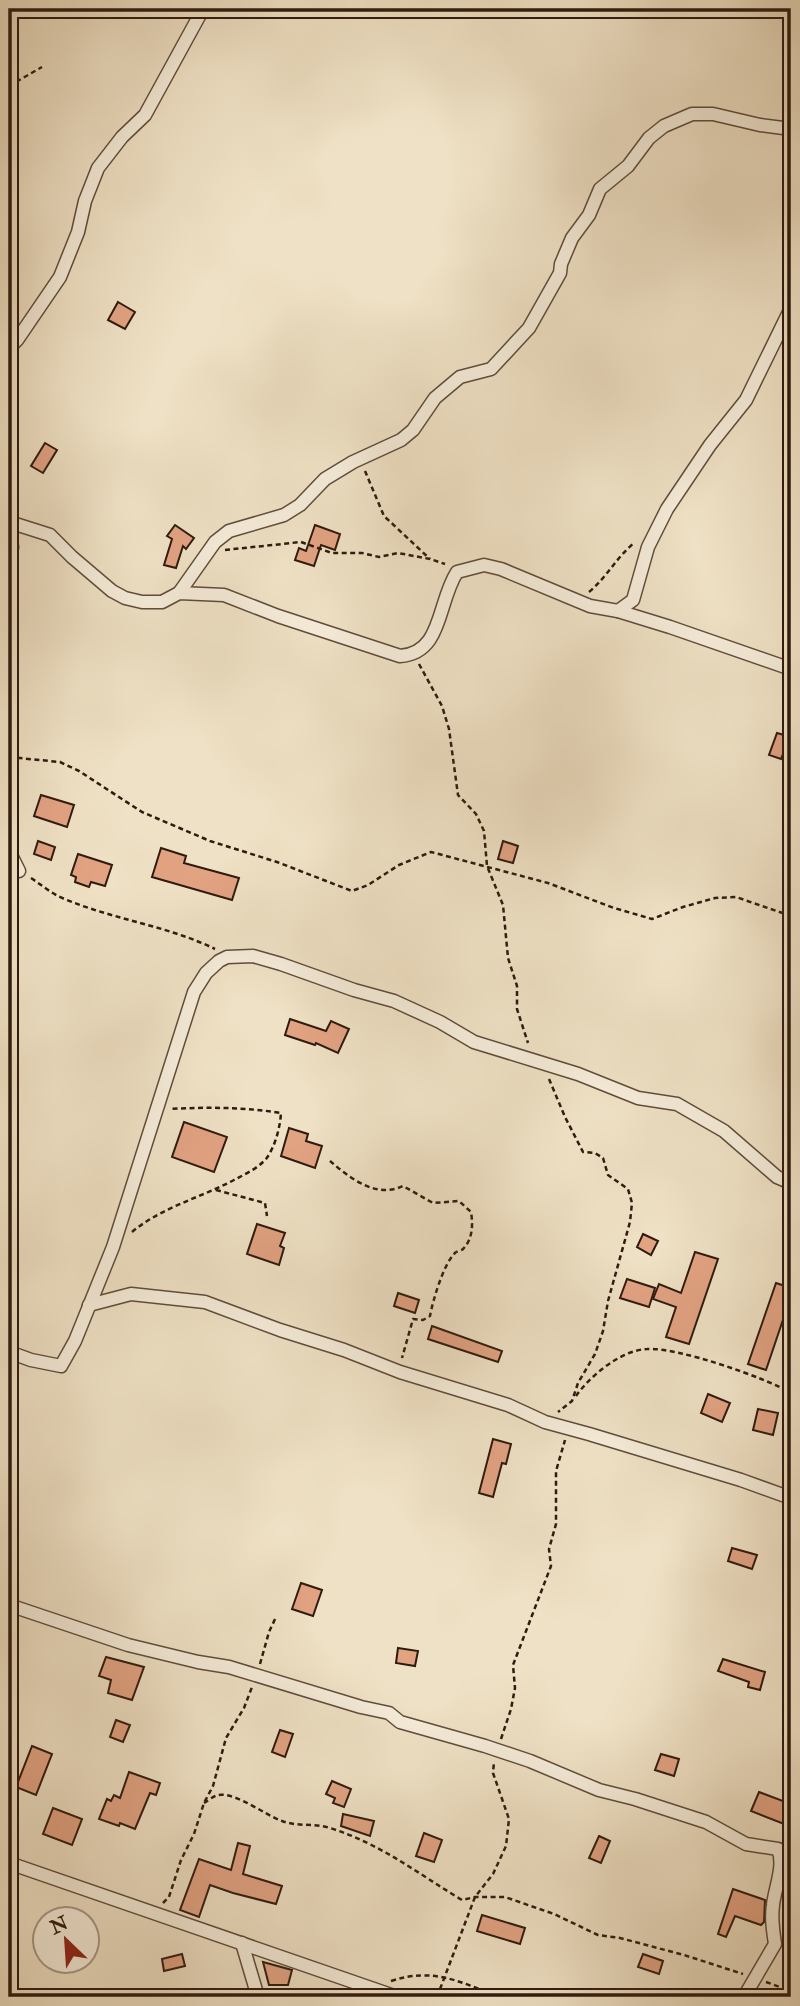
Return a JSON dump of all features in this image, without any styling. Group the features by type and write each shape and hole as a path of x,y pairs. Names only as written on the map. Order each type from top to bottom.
{"street":[{"path":"9,348 60,277 78,232 85,201 97,168 122,137 145,115 203,9"},
{"path":"179,593 215,542 229,531 284,515 300,505 325,479 353,462 401,440 413,430 443,391 460,377 491,369 529,328 560,274 561,264 572,238 589,215 600,189 628,166 649,138 664,126 692,114 713,114 791,129"},
{"path":"618,611 634,600 648,547 667,509 709,445 746,400 791,307"},
{"path":"9,522 50,535 112,591 125,598 142,602 162,601 179,593 224,595 400,656 414,655 431,640 449,585 457,572 484,565 501,569 590,606 618,611 791,669"},
{"path":"9,530 12,547 9,562"},
{"path":"9,851 19,871"},
{"path":"12,1355 61,1366 75,1340 113,1247 194,992 206,973 227,957 253,957 281,964 394,1001 440,1022 474,1042 578,1074 638,1098 677,1104 724,1130 777,1177 791,1183"},
{"path":"89,1305 131,1294 205,1302 400,1372 508,1405 568,1430 589,1434 791,1497"},
{"path":"9,1605 128,1645 257,1675 389,1713 400,1722 496,1750 599,1790 706,1822 746,1844 778,1849 782,1858 772,1908 775,1944 744,1997"},
{"path":"9,1863 397,1997"},
{"path":"242,1943 258,1997"}],"path":[{"path":"9,86 42,67"},
{"path":"366,457 365,474 384,516 430,559"},
{"path":"578,601 611,571 619,558 638,540"},
{"path":"208,553 301,542 332,553 362,553 379,557 398,553 430,559 457,572"},
{"path":"9,757 60,762 79,771 142,812 210,841 277,862 352,891 368,885 399,865 431,852 548,883 652,919 715,898 736,897 791,916"},
{"path":"19,871 66,900 189,937 227,957"},
{"path":"113,1247 136,1228 166,1210 216,1189 256,1168 267,1157 280,1128 281,1113 260,1109 210,1107 156,1110"},
{"path":"330,1161 355,1182 383,1189 403,1186 433,1203 459,1200 471,1212 473,1228 464,1248 454,1253 448,1265 430,1316 423,1320 413,1320 400,1372"},
{"path":"216,1189 265,1203 267,1216"},
{"path":"572,1401 583,1386 607,1367 625,1355 647,1349 701,1358 778,1385 791,1393"},
{"path":"437,1997 475,1897 493,1874 506,1846 509,1819 493,1773 496,1750 511,1709 513,1665 551,1566 549,1549 556,1524 556,1471 568,1430"},
{"path":"154,1913 169,1897 213,1786 226,1738 244,1708 276,1617"},
{"path":"204,1804 217,1795 231,1797 282,1821 301,1826 326,1826 381,1849 462,1900 505,1897 554,1914 598,1935 684,1955 791,1991"},
{"path":"390,1982 410,1975 444,1976 500,1997"}],"building":[{"path":"118,302 135,312 125,329 108,320"},
{"path":"45,443 57,450 43,473 31,466"},
{"path":"175,525 194,538 186,549 183,546 176,568 164,565 172,539 167,536"},
{"path":"315,525 340,534 335,550 321,545 314,566 295,560 299,548 306,551"},
{"path":"777,733 791,737 791,757 783,754 781,759 769,755"},
{"path":"41,795 74,805 67,827 34,816"},
{"path":"38,841 55,847 51,860 34,854"},
{"path":"503,841 518,846 513,863 498,859"},
{"path":"161,848 186,856 184,863 239,878 232,900 152,877"},
{"path":"78,854 112,865 105,886 91,882 89,887 75,882 76,877 71,875"},
{"path":"290,1019 326,1031 331,1021 349,1029 338,1053 316,1043 315,1045 285,1035"},
{"path":"184,1122 227,1137 214,1172 172,1157"},
{"path":"289,1128 308,1134 306,1141 322,1146 315,1168 281,1156"},
{"path":"257,1224 285,1233 280,1246 284,1248 279,1265 247,1254"},
{"path":"643,1234 658,1241 651,1255 637,1247"},
{"path":"695,1252 718,1259 689,1344 666,1337 676,1307 653,1299 659,1284 681,1293"},
{"path":"627,1279 655,1288 649,1307 620,1298"},
{"path":"776,1283 791,1288 791,1296 766,1370 748,1364"},
{"path":"398,1293 419,1300 415,1313 394,1306"},
{"path":"432,1326 502,1351 498,1362 428,1339"},
{"path":"708,1394 730,1403 722,1422 701,1413"},
{"path":"758,1409 778,1413 773,1435 753,1430"},
{"path":"493,1439 511,1444 506,1464 502,1463 493,1497 479,1493"},
{"path":"732,1548 757,1555 752,1569 728,1561"},
{"path":"301,1583 322,1590 313,1616 292,1609"},
{"path":"398,1648 418,1651 415,1666 396,1663"},
{"path":"106,1657 144,1667 132,1700 108,1693 111,1680 99,1676"},
{"path":"723,1659 765,1672 760,1690 748,1687 749,1682 718,1671"},
{"path":"116,1720 130,1725 123,1742 110,1737"},
{"path":"280,1730 293,1734 285,1757 272,1752"},
{"path":"32,1746 52,1754 36,1795 16,1787"},
{"path":"661,1754 679,1759 674,1776 655,1770"},
{"path":"129,1772 160,1783 156,1795 150,1793 135,1829 99,1819 107,1799 111,1801 114,1795 120,1798"},
{"path":"332,1781 351,1789 344,1807 333,1803 335,1798 326,1794"},
{"path":"759,1792 791,1804 784,1824 751,1811"},
{"path":"53,1808 82,1819 72,1845 43,1834"},
{"path":"343,1814 374,1821 370,1836 341,1826"},
{"path":"424,1833 442,1840 434,1862 416,1856"},
{"path":"599,1836 610,1841 601,1863 589,1858"},
{"path":"238,1843 250,1846 243,1874 282,1886 276,1904 210,1885 199,1917 180,1910 199,1859 231,1870"},
{"path":"733,1889 765,1900 764,1922 761,1925 735,1916 726,1937 718,1934"},
{"path":"482,1915 525,1928 520,1944 477,1931"},
{"path":"182,1954 185,1966 164,1971 162,1959"},
{"path":"643,1954 663,1961 659,1974 638,1967"},
{"path":"263,1962 292,1970 288,1985 269,1985"}]}
